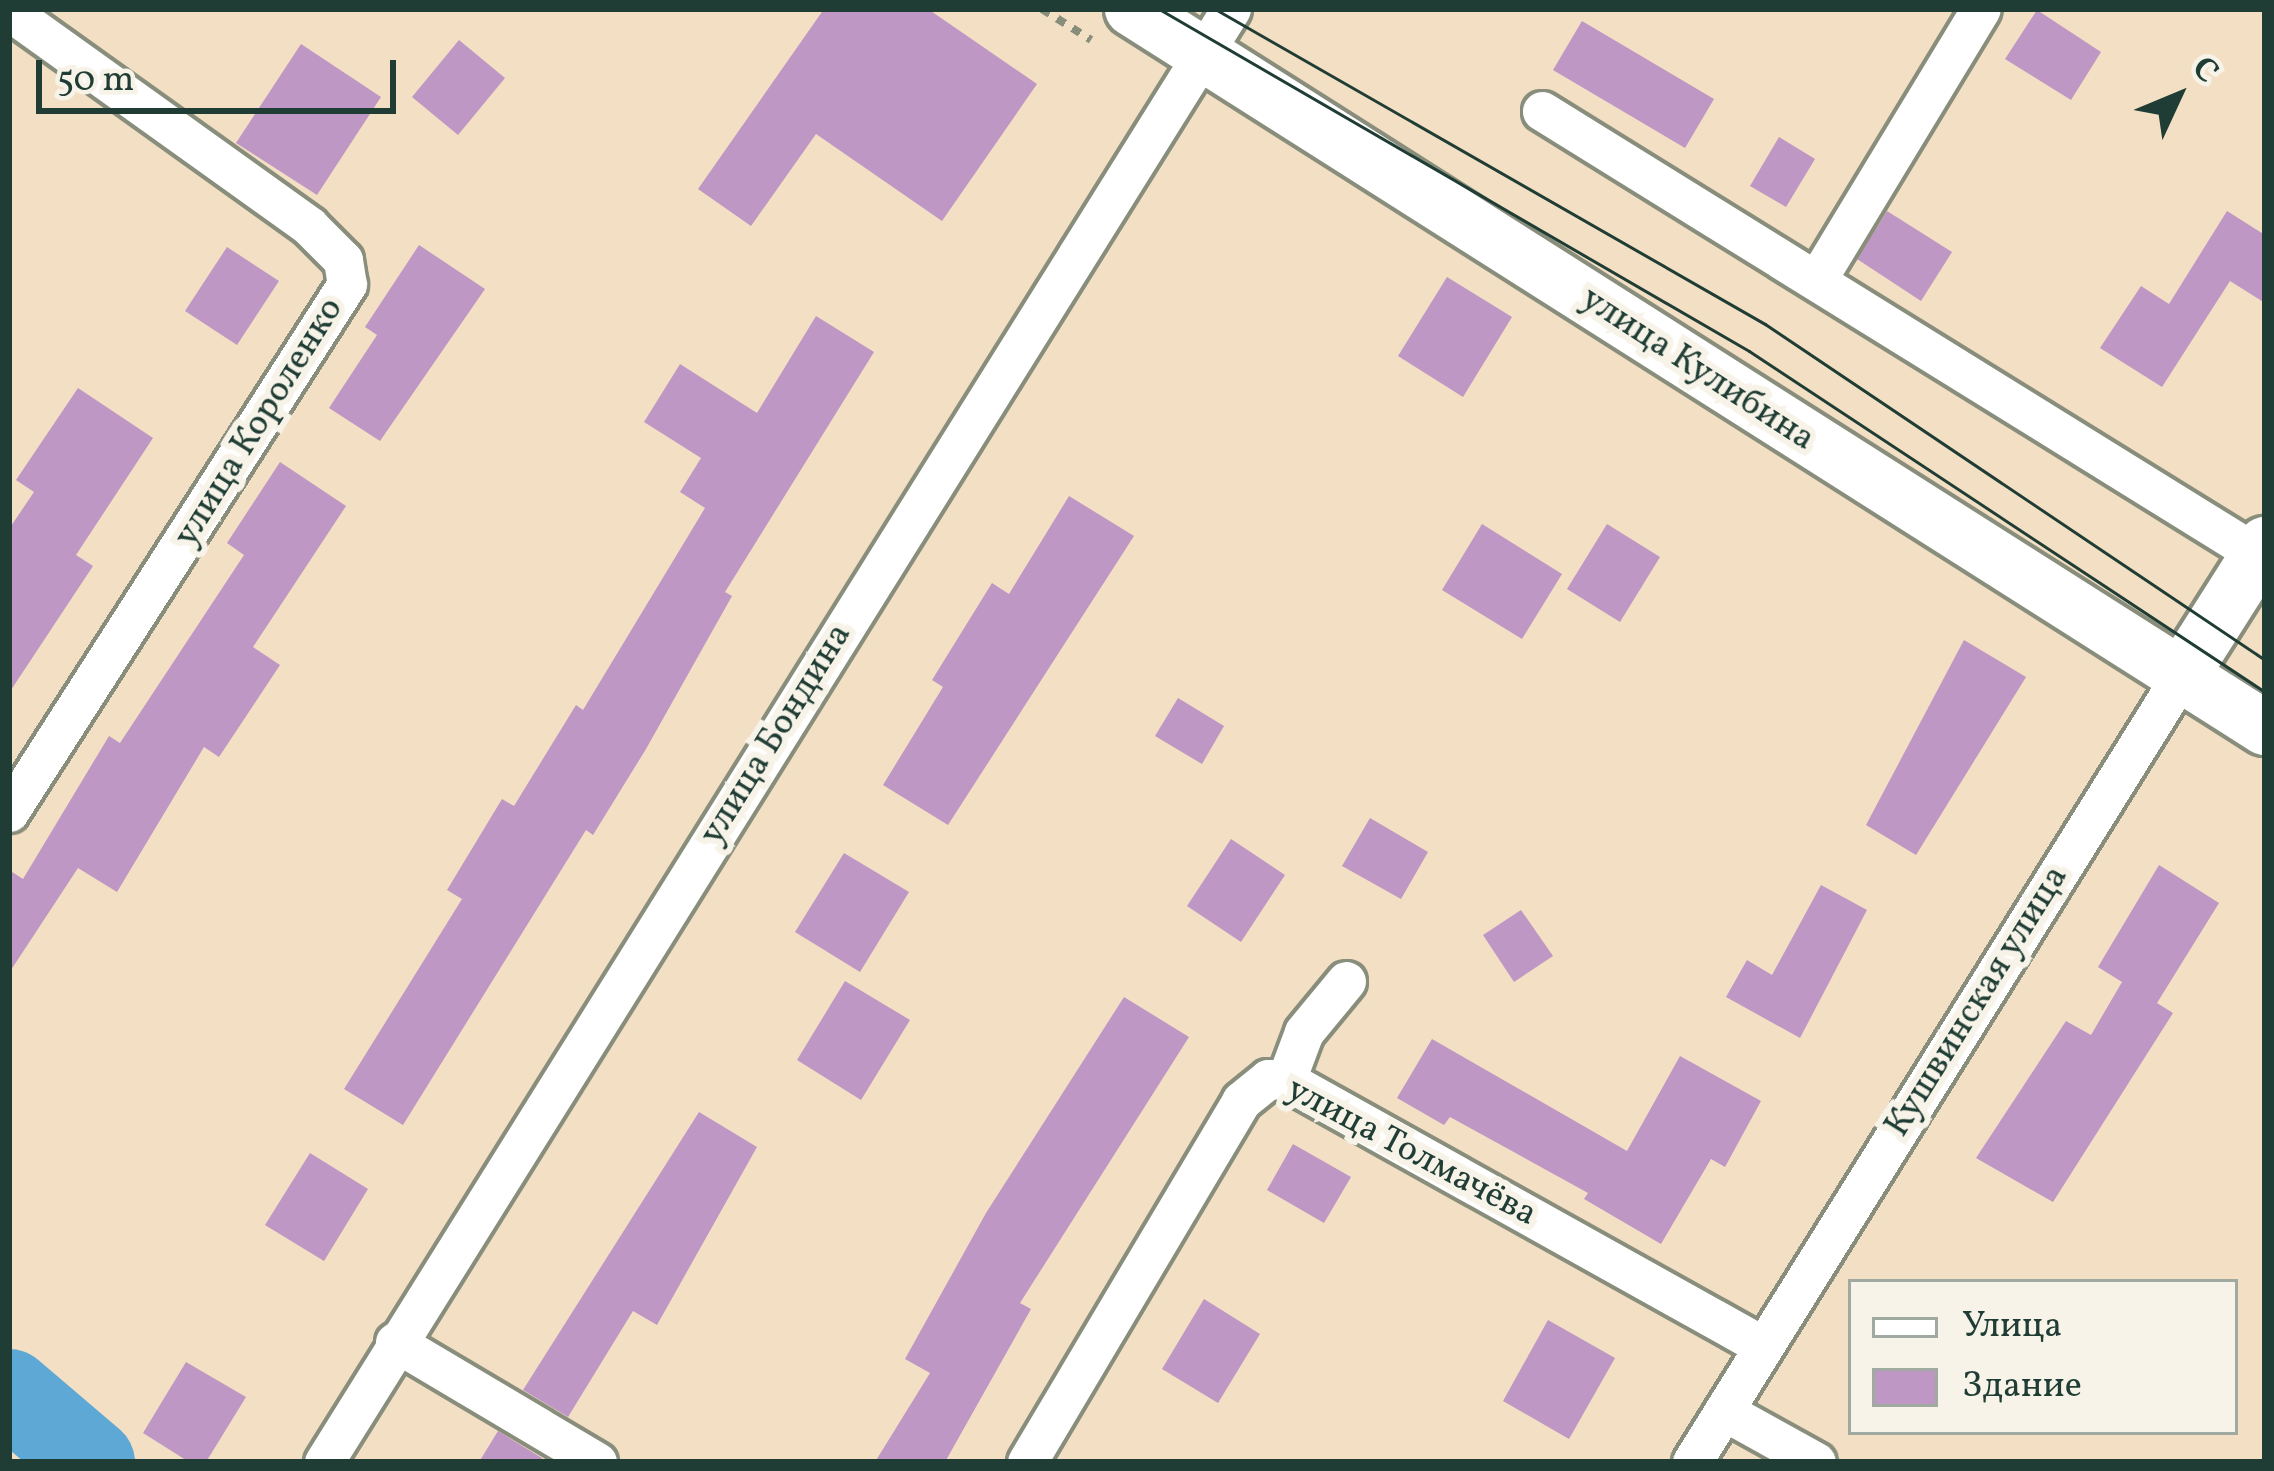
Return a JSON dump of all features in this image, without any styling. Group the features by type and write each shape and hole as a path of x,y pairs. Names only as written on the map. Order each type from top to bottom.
{"main road":[{"name":"улица Кулибина","path":"1132,9 2265,728"},
{"name":"Кушвинская улица","path":"2183,674 2257,571"}],"street":[{"name":"улица Бондина","path":"324,1462 1231,9"},
{"path":"1819,276 1981,9"},
{"name":"улица Короленко","path":"9,11 309,226 343,260 347,284 9,812"},
{"path":"1542,111 1819,276 2257,571"},
{"name":"Кушвинская улица","path":"1692,1462 2183,674"},
{"path":"1286,1079 1304,1032 1346,981"},
{"name":"улица Толмачёва","path":"1027,1462 1241,1101 1268,1079 1286,1079 1763,1346"},
{"path":"395,1342 597,1462"},
{"path":"1724,1411 1816,1462"}],"building":[{"path":"824,9 928,9 1037,84 942,221 816,134 751,226 698,189"},
{"path":"2037,10 2101,52 2071,100 2005,59"},
{"path":"1582,21 1714,99 1685,148 1553,70"},
{"path":"459,40 505,78 458,135 412,97"},
{"path":"301,44 381,97 317,195 236,143"},
{"path":"1779,137 1815,159 1786,207 1750,186"},
{"path":"1887,211 1952,252 1921,301 1857,259"},
{"path":"2227,211 2265,235 2265,303 2230,281 2162,387 2100,348 2141,286 2169,304"},
{"path":"419,245 485,289 380,441 329,408 377,335 365,327"},
{"path":"227,247 279,281 237,345 185,311"},
{"path":"1447,277 1512,317 1463,397 1398,356"},
{"path":"816,316 874,352 725,592 732,596 646,749 593,835 586,830 403,1125 344,1089 462,899 447,890 502,799 514,806 576,705 583,710 705,508 680,492 701,458 644,422 680,364 757,413"},
{"path":"78,388 153,438 76,555 93,566 9,693 9,529 34,492 16,480"},
{"path":"280,462 346,506 253,647 280,665 219,757 204,747 117,892 78,868 9,973 9,870 23,879 109,736 120,743 244,555 227,543"},
{"path":"1069,496 1134,536 948,825 883,785 943,687 932,680 992,583 1009,594"},
{"path":"1482,524 1562,574 1522,639 1442,590"},
{"path":"1607,524 1660,557 1620,622 1567,589"},
{"path":"1964,640 2026,677 1916,855 1866,825"},
{"path":"1178,698 1224,726 1202,764 1155,736"},
{"path":"1370,818 1428,852 1401,899 1342,866"},
{"path":"1231,839 1285,875 1241,942 1187,906"},
{"path":"844,853 909,892 860,972 795,932"},
{"path":"2159,865 2219,903 2157,1003 2173,1013 2053,1202 1976,1158 2066,1021 2091,1035 2122,982 2098,967"},
{"path":"1821,885 1867,910 1800,1038 1726,997 1747,960 1772,975"},
{"path":"1521,910 1553,956 1514,982 1483,935"},
{"path":"845,981 910,1020 861,1100 797,1060"},
{"path":"1124,997 1189,1037 1020,1303 1031,1309 945,1462 875,1462 930,1373 905,1359 986,1213"},
{"path":"1432,1039 1627,1151 1680,1056 1761,1101 1725,1167 1711,1159 1661,1244 1584,1199 1588,1193 1450,1117 1444,1125 1397,1098"},
{"path":"699,1112 757,1147 657,1325 633,1311 568,1417 523,1390"},
{"path":"1293,1144 1351,1177 1324,1223 1267,1190"},
{"path":"310,1153 368,1189 324,1261 265,1225"},
{"path":"1204,1299 1260,1334 1218,1403 1162,1369"},
{"path":"1548,1320 1615,1358 1569,1439 1503,1401"},
{"path":"186,1362 246,1397 206,1462 189,1462 143,1433"},
{"path":"498,1431 542,1458 540,1462 479,1462"}],"waterway":[{"path":"9,1392 91,1462"}],"tram line":[{"path":"1159,9 1749,351 2265,692"},
{"path":"1215,9 1765,324 2265,660"}]}
